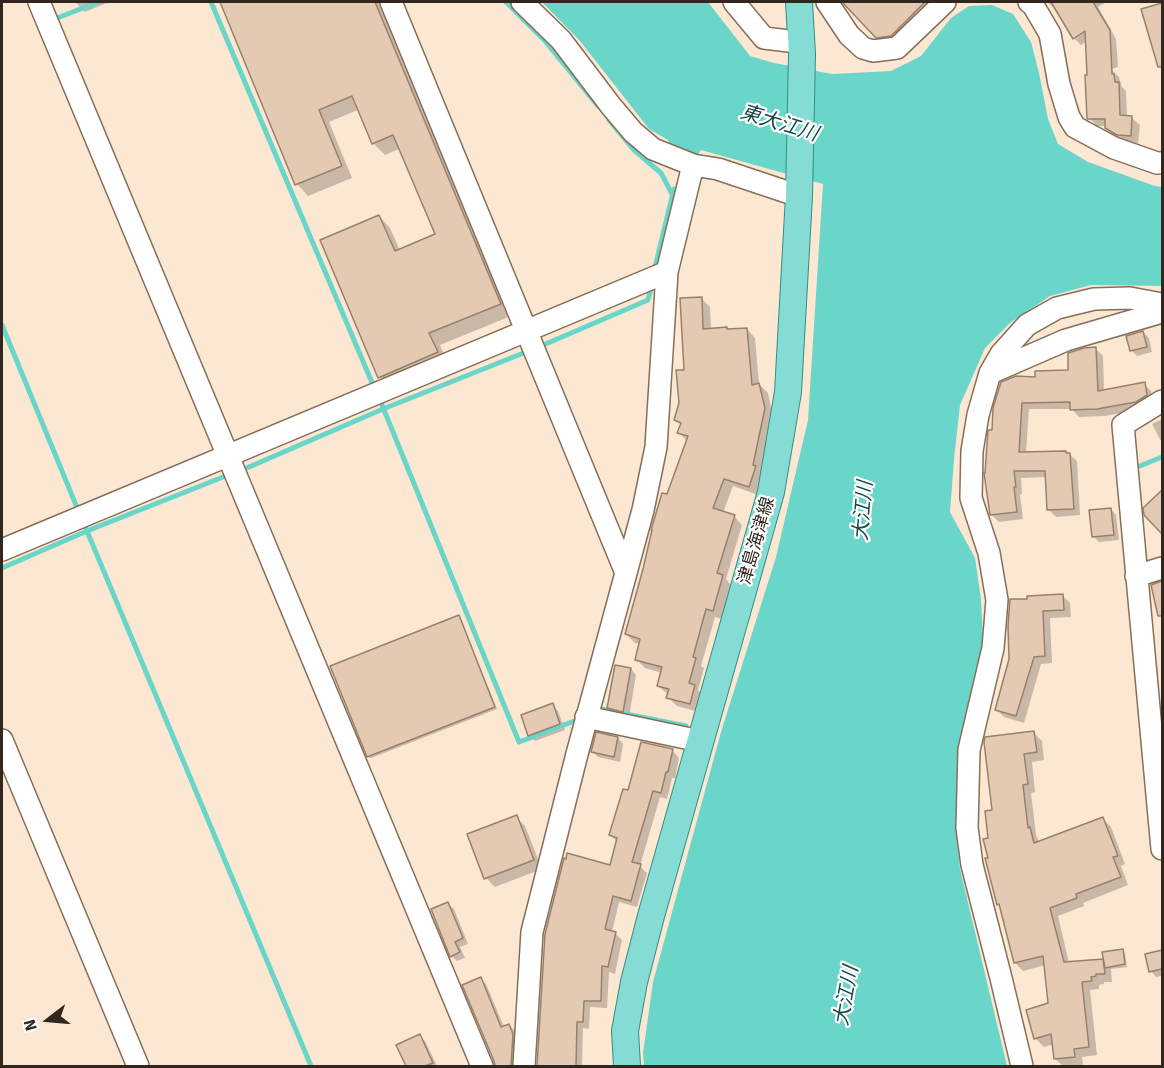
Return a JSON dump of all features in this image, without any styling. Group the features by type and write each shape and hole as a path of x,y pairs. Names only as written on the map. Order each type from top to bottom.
{"main road":[{"name":"津島海津線","path":"627,1066 625,1031 634,982 771,492 788,393 799,191 796,47 799,2"}],"street":[{"path":"39,2 482,1066"},
{"path":"392,2 626,573"},
{"path":"522,2 561,40 611,106 633,132 653,150 693,165 718,169 799,191"},
{"path":"734,2 764,38 796,47"},
{"path":"827,2 849,34 863,48 873,51 897,48 945,2"},
{"path":"1029,2 1050,34 1059,84 1069,117 1075,127 1114,148 1162,163"},
{"path":"524,1066 532,932 586,717 643,510 656,447 667,272 693,165"},
{"path":"2,550 667,272"},
{"path":"1022,1066 972,865 967,828 969,750 993,648 997,600 989,554 971,498 972,451 978,415 990,373 1001,354 1027,325 1057,308 1094,299 1130,298 1162,304"},
{"path":"990,373 1066,340 1162,312"},
{"path":"1162,401 1123,425 1162,849"},
{"path":"1136,576 1162,568"},
{"path":"586,717 700,741"},
{"path":"2,740 138,1066"}],"water":[{"path":"542,2 708,2 750,56 832,74 891,71 921,56 951,18 969,6 992,5 1013,14 1031,42 1048,119 1058,144 1088,162 1162,187 1162,286 1091,285 1050,296 1010,323 985,348 960,405 950,512 975,558 981,599 983,641 978,685 965,725 958,766 957,836 960,869 1007,1066 644,1066 643,1053 653,982 721,732 776,557 808,420 823,184 701,150 694,160 672,151 668,140 649,129 580,41"}],"building":[{"path":"220,2 375,2 501,304 429,333 438,352 378,378 320,240 379,215 395,251 435,234 393,135 372,144 352,96 319,110 342,166 295,185"},
{"path":"842,2 925,2 891,36 876,38"},
{"path":"1051,2 1093,2 1110,30 1112,74 1114,74 1115,82 1119,82 1120,115 1132,116 1131,136 1117,135 1105,128 1105,119 1087,119 1085,31 1073,39"},
{"path":"1162,3 1162,67 1158,67 1141,9"},
{"path":"702,297 703,329 747,328 752,385 759,383 765,408 753,465 756,466 749,487 724,479 713,508 735,515 717,573 723,575 713,611 706,609 693,657 696,658 689,683 695,685 690,704 666,698 669,689 657,686 662,667 635,660 640,639 625,634 662,493 667,494 688,436 677,433 681,423 674,420 679,403 676,370 684,370 680,298"},
{"path":"1143,331 1147,347 1130,351 1126,336"},
{"path":"1096,347 1098,391 1145,382 1147,395 1136,402 1097,409 1070,410 1070,402 1022,403 1019,452 1066,451 1070,453 1074,509 1047,510 1045,471 1014,471 1017,512 990,515 984,473 988,430 992,430 993,408 1001,382 1016,376 1035,377 1035,371 1068,370 1068,353"},
{"path":"1162,490 1162,534 1144,515 1143,508"},
{"path":"1111,508 1114,535 1092,537 1089,510"},
{"path":"1162,581 1162,616 1158,616 1151,585"},
{"path":"1063,594 1064,610 1043,611 1045,656 1034,657 1016,716 995,710 1009,659 1010,599"},
{"path":"459,615 495,707 367,757 330,666"},
{"path":"615,665 631,668 623,712 607,708"},
{"path":"553,703 560,724 528,736 521,715"},
{"path":"1034,731 1037,752 1024,754 1028,784 1023,785 1028,828 1030,827 1034,843 1103,817 1118,856 1113,857 1121,877 1076,894 1077,898 1050,908 1064,962 1103,959 1105,974 1096,974 1091,977 1092,981 1082,982 1089,1047 1074,1049 1075,1057 1054,1059 1051,1034 1034,1039 1026,1010 1048,1003 1043,956 1014,963 985,858 988,858 983,839 988,838 985,811 992,810 985,737"},
{"path":"596,732 618,737 614,757 591,752"},
{"path":"641,742 673,749 661,793 653,791 632,862 641,864 631,901 613,896 605,929 616,932 608,967 602,966 601,1001 584,1001 583,1022 577,1022 576,1066 537,1066 545,934 564,858 566,859 567,853 610,865 617,838 609,835 623,789 628,790"},
{"path":"517,815 534,860 484,879 467,834"},
{"path":"448,902 463,938 455,942 460,952 450,957 431,909"},
{"path":"1123,949 1125,964 1105,968 1102,952"},
{"path":"1162,950 1162,969 1149,972 1145,954"},
{"path":"481,977 501,1027 509,1024 513,1034 511,1066 495,1066 462,985"},
{"path":"420,1034 433,1063 425,1066 406,1066 396,1045"}],"waterway":[{"path":"57,18 99,2"},
{"path":"211,2 373,385"},
{"path":"506,2 545,41 598,106"},
{"path":"609,120 634,150 661,173 672,194"},
{"path":"655,267 674,189"},
{"path":"541,346 648,300 651,288"},
{"path":"2,325 78,510"},
{"path":"242,470 383,409 526,352"},
{"path":"380,400 519,742 577,720 578,716"},
{"path":"1140,466 1162,457"},
{"path":"2,568 87,531 228,475"},
{"path":"84,524 311,1066"},
{"path":"601,709 686,726"}],"water label":[{"name":"東大江川","path":"779,124"},
{"name":"大江川","path":"864,511"},
{"name":"大江川","path":"847,996"}]}
